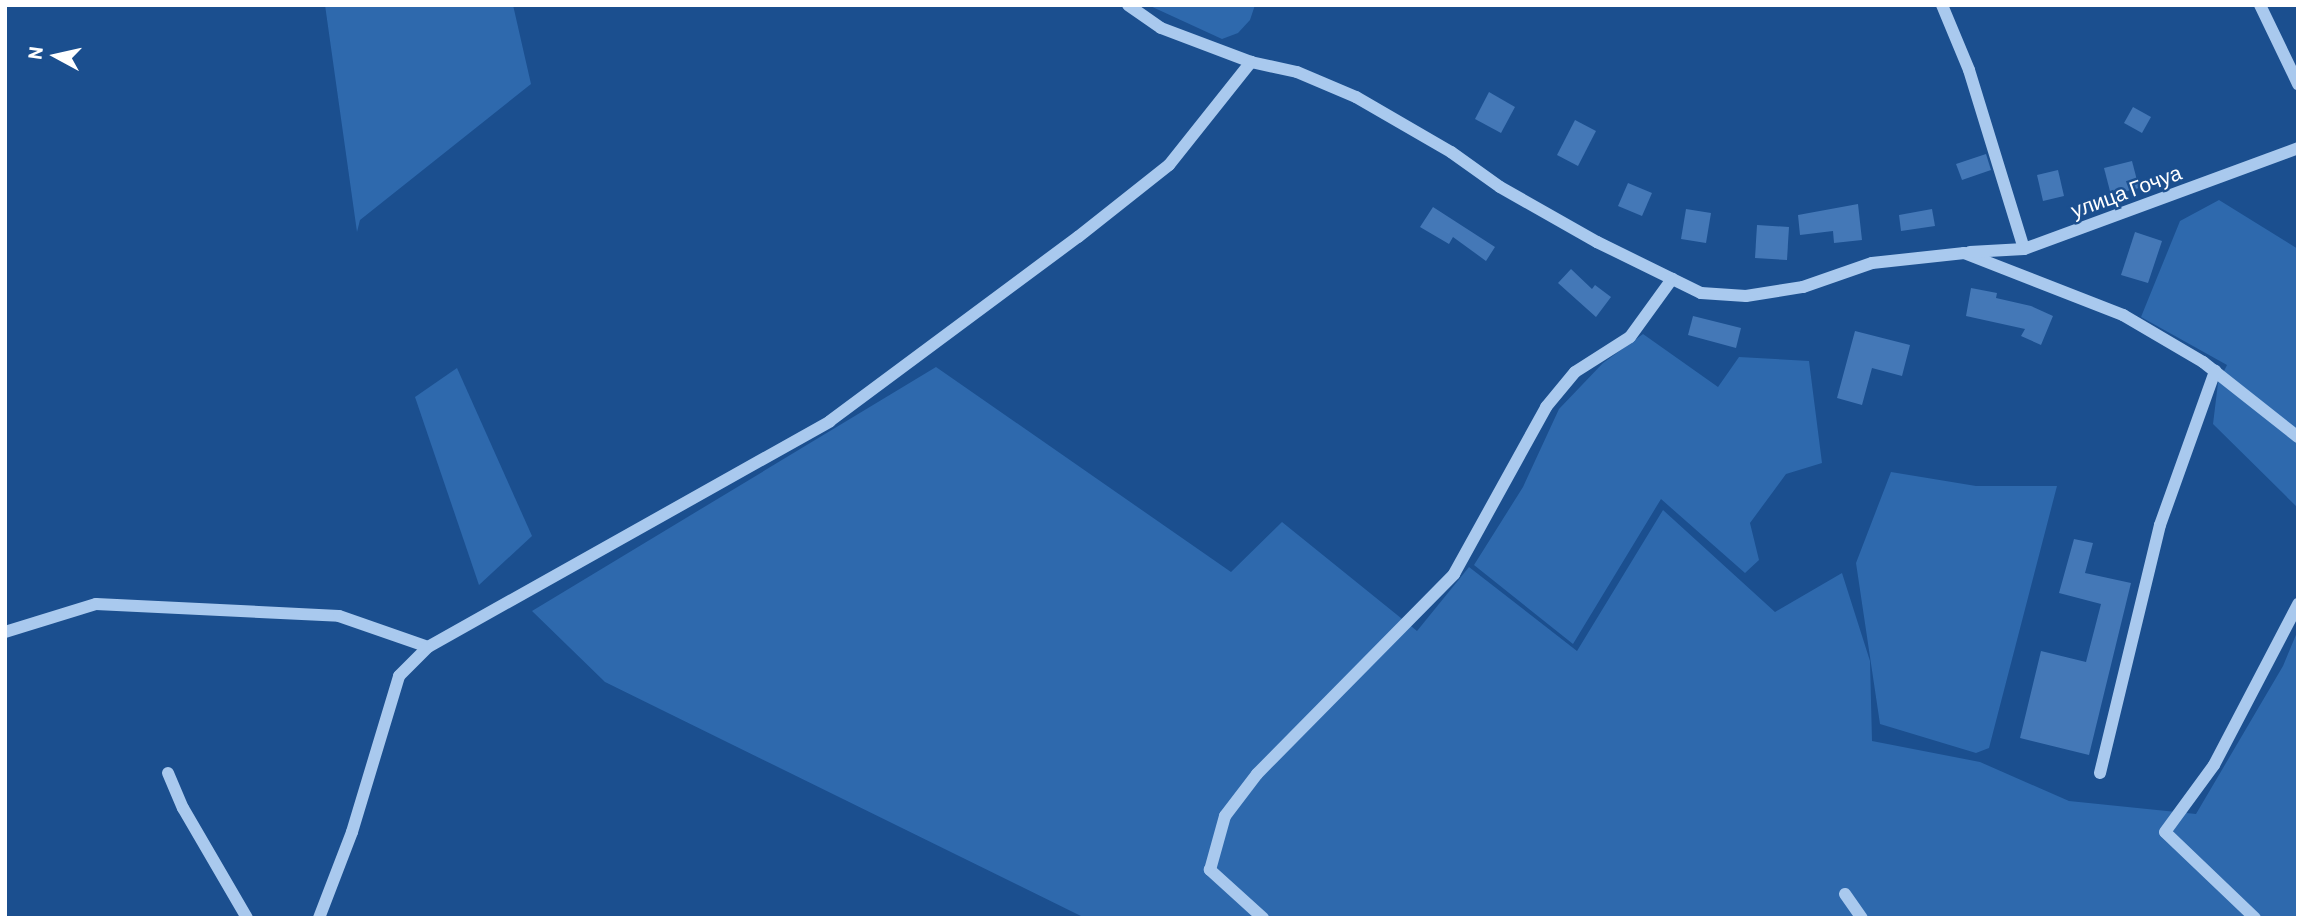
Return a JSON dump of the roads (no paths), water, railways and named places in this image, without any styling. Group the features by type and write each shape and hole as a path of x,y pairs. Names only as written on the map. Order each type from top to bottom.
{"street":[{"name":"улица Гочуа","path":"1128,5 1161,28 1251,62 1297,72 1356,97 1597,243 1702,293 1746,296 1803,287 1871,263 2024,249 2298,148"},
{"path":"1942,5 1969,70 2024,249"},
{"path":"2260,5 2298,83"},
{"path":"318,918 352,832 399,676 428,647 830,421 1078,237 1169,165 1251,62"},
{"path":"1964,253 2123,315 2215,371 2298,437"},
{"path":"1263,918 1210,870 1225,816 1257,774 1454,575 1546,407 1575,372 1630,337 1672,279"},
{"path":"2100,773 2160,525 2215,371"},
{"path":"5,632 96,604 339,616 428,647"},
{"path":"2255,918 2165,832 2214,765 2298,604"},
{"path":"167,773 183,808 247,918"},
{"path":"1845,894 1862,918"}]}
